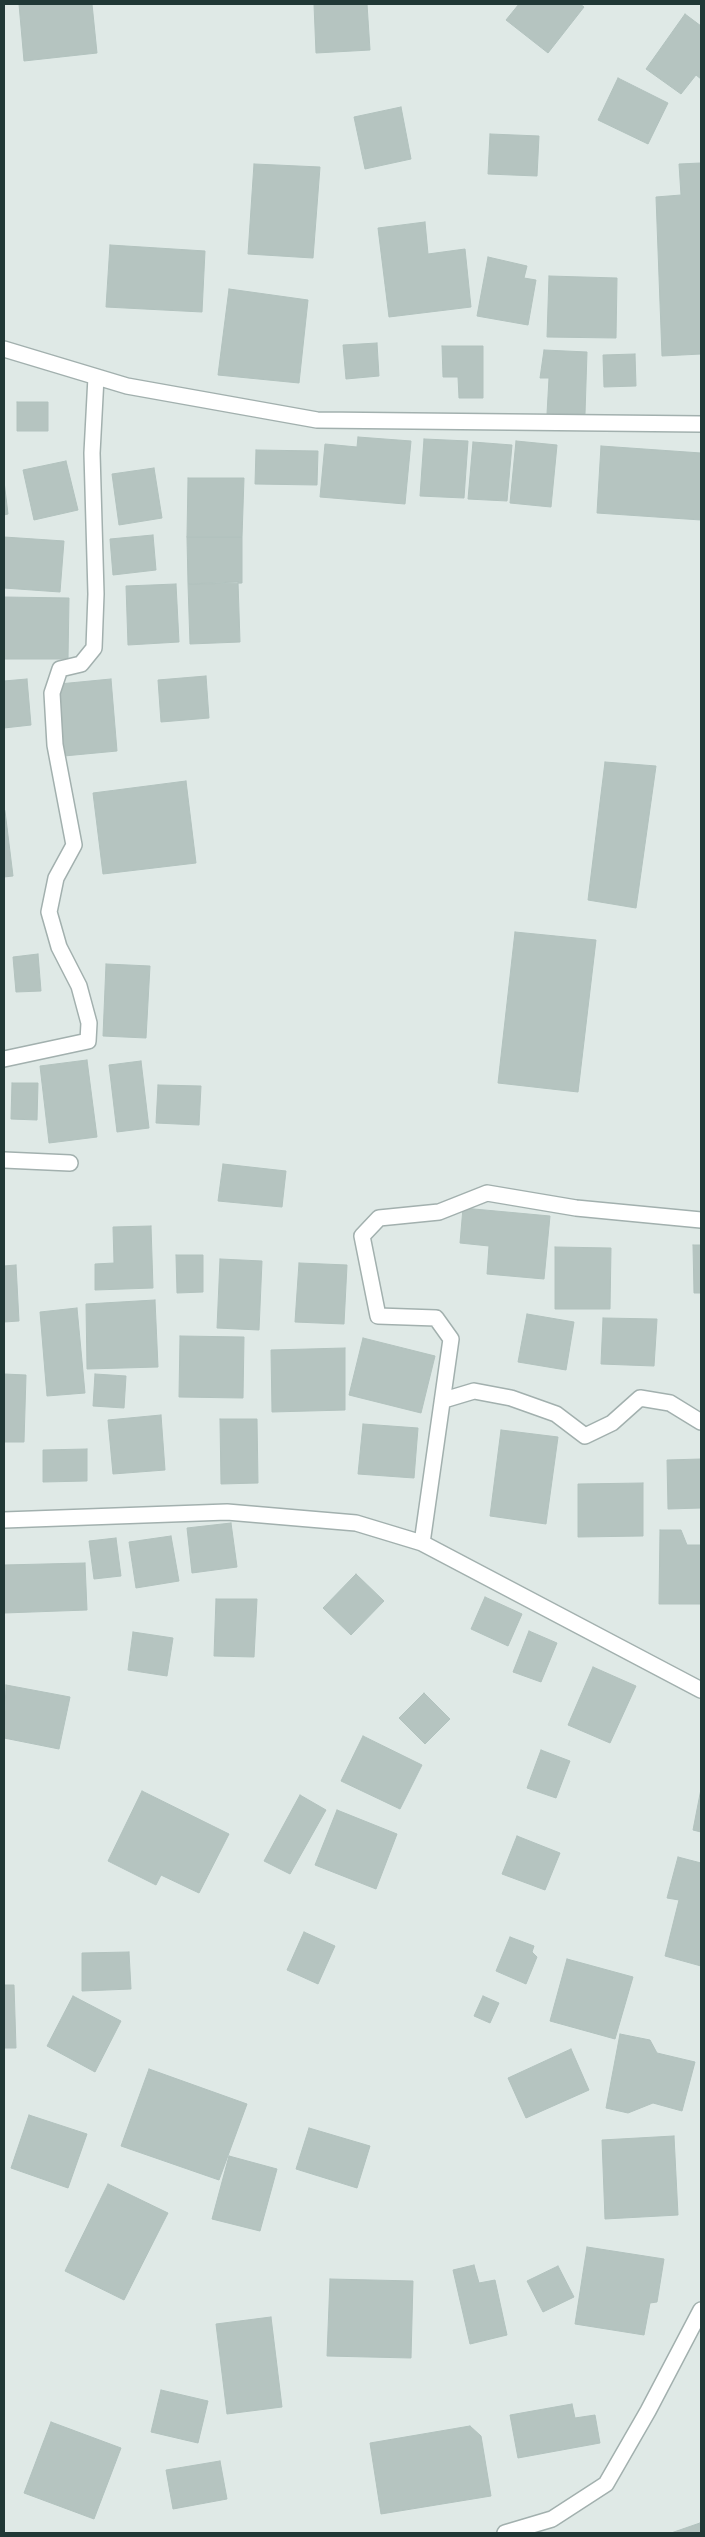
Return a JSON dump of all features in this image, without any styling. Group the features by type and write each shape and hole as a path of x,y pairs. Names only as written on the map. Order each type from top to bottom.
{"street":[{"path":"4,350 127,386 317,420 701,424"},
{"path":"4,1059 88,1041 89,1023 79,986 59,947 49,912 56,878 74,845 55,745 52,693 60,669 80,664 94,648 96,594 92,453 96,377"},
{"path":"4,1160 70,1163"},
{"path":"422,1543 444,1400 451,1340 436,1318 378,1316 362,1236 379,1218 439,1212 487,1193 576,1208 701,1220"},
{"path":"444,1400 474,1391 511,1398 556,1414 585,1436 612,1423 640,1398 670,1403 701,1422"},
{"path":"4,1520 227,1512 356,1523 422,1543 701,1690"},
{"path":"505,2533 552,2519 606,2484 648,2411 701,2310"}],"building":[{"path":"19,4 92,4 97,53 24,61"},
{"path":"314,4 367,4 370,50 316,53"},
{"path":"519,4 580,4 584,7 548,53 506,20"},
{"path":"685,14 701,26 701,79 696,75 681,94 646,69"},
{"path":"618,78 668,103 648,144 598,120"},
{"path":"401,107 411,159 365,169 354,117"},
{"path":"490,134 539,136 537,176 488,174"},
{"path":"701,163 701,354 662,356 656,197 681,195 679,164"},
{"path":"254,164 320,167 313,258 248,254"},
{"path":"425,222 428,254 465,249 471,307 389,317 378,228"},
{"path":"110,245 205,251 202,312 106,307"},
{"path":"488,257 527,266 524,278 536,280 528,325 477,316"},
{"path":"549,276 617,278 616,338 547,337"},
{"path":"229,289 308,300 299,383 218,375"},
{"path":"377,343 379,376 346,379 343,345"},
{"path":"442,346 483,346 483,398 459,398 458,377 443,377"},
{"path":"544,350 587,352 585,414 547,414 549,378 540,378"},
{"path":"635,354 636,386 604,387 603,355"},
{"path":"17,402 48,402 48,431 17,431"},
{"path":"358,437 411,441 405,504 320,497 325,444 357,447"},
{"path":"424,439 468,441 464,498 420,496"},
{"path":"516,441 557,445 551,507 510,503"},
{"path":"473,442 512,445 507,501 468,499"},
{"path":"601,446 701,453 701,520 597,513"},
{"path":"256,450 318,451 317,485 255,484"},
{"path":"66,461 78,510 34,520 23,470"},
{"path":"154,468 162,518 119,525 112,474"},
{"path":"188,478 244,478 242,537 187,537"},
{"path":"4,481 8,514 4,515"},
{"path":"153,535 156,570 113,575 110,539"},
{"path":"4,537 64,541 60,592 4,588"},
{"path":"187,537 242,537 242,583 188,584"},
{"path":"238,582 240,642 190,644 188,584"},
{"path":"176,584 179,642 128,645 126,586"},
{"path":"4,597 69,598 68,659 4,659"},
{"path":"206,676 209,718 161,722 158,680"},
{"path":"27,679 31,725 4,728 4,681"},
{"path":"111,679 117,751 64,756 59,684"},
{"path":"605,762 656,766 636,908 588,900"},
{"path":"186,781 196,863 103,874 93,793"},
{"path":"4,812 13,876 4,877"},
{"path":"515,932 596,940 578,1092 498,1083"},
{"path":"38,954 41,991 16,992 13,957"},
{"path":"106,964 150,966 146,1038 103,1036"},
{"path":"87,1060 97,1137 49,1143 40,1066"},
{"path":"141,1061 149,1128 117,1132 109,1065"},
{"path":"12,1083 38,1083 37,1120 11,1119"},
{"path":"158,1085 201,1086 199,1125 156,1123"},
{"path":"223,1164 286,1171 282,1207 218,1201"},
{"path":"463,1208 550,1216 544,1279 487,1274 489,1246 460,1243"},
{"path":"151,1226 153,1288 95,1290 95,1264 114,1263 113,1227"},
{"path":"693,1245 701,1245 701,1293 694,1293"},
{"path":"555,1247 611,1248 610,1309 555,1309"},
{"path":"176,1255 203,1255 203,1292 177,1293"},
{"path":"220,1259 262,1261 259,1330 217,1328"},
{"path":"299,1263 347,1265 344,1324 295,1322"},
{"path":"16,1265 19,1321 4,1322 4,1266"},
{"path":"155,1300 158,1367 87,1369 86,1304"},
{"path":"77,1308 85,1393 47,1396 40,1312"},
{"path":"527,1314 574,1322 566,1370 518,1362"},
{"path":"603,1318 657,1319 654,1366 601,1364"},
{"path":"180,1336 244,1337 243,1398 179,1397"},
{"path":"363,1338 435,1356 421,1413 349,1395"},
{"path":"345,1348 345,1410 272,1412 271,1350"},
{"path":"4,1374 26,1375 24,1442 4,1442"},
{"path":"95,1374 126,1376 124,1408 93,1406"},
{"path":"161,1415 165,1470 113,1474 108,1420"},
{"path":"220,1419 257,1419 258,1483 221,1484"},
{"path":"363,1424 418,1428 414,1478 358,1474"},
{"path":"501,1430 558,1437 546,1524 490,1516"},
{"path":"87,1449 87,1481 43,1482 43,1450"},
{"path":"701,1459 701,1508 668,1509 667,1460"},
{"path":"643,1483 643,1536 578,1537 578,1484"},
{"path":"231,1523 237,1567 192,1573 187,1528"},
{"path":"660,1530 681,1530 687,1545 701,1545 701,1604 659,1604"},
{"path":"171,1536 179,1581 136,1588 129,1542"},
{"path":"116,1538 121,1576 94,1579 89,1541"},
{"path":"85,1563 87,1610 4,1613 4,1565"},
{"path":"356,1574 384,1601 351,1635 323,1608"},
{"path":"485,1597 522,1614 508,1646 471,1629"},
{"path":"216,1599 257,1599 254,1657 214,1656"},
{"path":"529,1631 557,1643 541,1682 513,1672"},
{"path":"133,1632 173,1638 167,1676 128,1670"},
{"path":"593,1667 636,1686 610,1743 568,1725"},
{"path":"6,1685 70,1697 59,1749 4,1738"},
{"path":"424,1693 450,1719 425,1744 399,1718"},
{"path":"363,1736 422,1765 400,1809 341,1781"},
{"path":"541,1750 570,1761 556,1798 527,1788"},
{"path":"701,1789 701,1832 693,1830"},
{"path":"142,1791 229,1834 199,1893 161,1875 156,1885 108,1861"},
{"path":"300,1795 326,1810 290,1874 264,1861"},
{"path":"337,1810 397,1834 376,1889 315,1865"},
{"path":"517,1836 560,1853 545,1890 502,1874"},
{"path":"678,1857 701,1863 701,1966 665,1956 679,1900 667,1898"},
{"path":"304,1932 335,1946 318,1984 287,1970"},
{"path":"510,1937 534,1946 532,1952 537,1957 526,1984 496,1971"},
{"path":"129,1952 131,1989 82,1991 82,1953"},
{"path":"567,1959 633,1977 615,2039 550,2021"},
{"path":"4,1985 14,1985 16,2048 4,2048"},
{"path":"73,1996 121,2021 95,2072 47,2046"},
{"path":"483,1996 499,2003 490,2023 474,2016"},
{"path":"620,2034 650,2040 657,2053 695,2062 682,2111 653,2103 628,2113 606,2108"},
{"path":"571,2049 589,2090 526,2118 508,2078"},
{"path":"149,2069 247,2104 219,2180 121,2146"},
{"path":"29,2115 87,2134 68,2188 11,2168"},
{"path":"309,2128 370,2146 357,2188 296,2169"},
{"path":"674,2136 678,2215 605,2219 602,2140"},
{"path":"229,2156 277,2169 260,2231 212,2219"},
{"path":"108,2184 168,2213 124,2300 65,2271"},
{"path":"587,2247 664,2259 657,2302 650,2303 644,2335 575,2324"},
{"path":"474,2265 479,2283 495,2280 507,2335 470,2344 453,2270"},
{"path":"558,2266 574,2297 543,2312 527,2281"},
{"path":"330,2279 413,2281 411,2358 327,2356"},
{"path":"271,2317 282,2407 227,2414 216,2324"},
{"path":"161,2390 208,2401 198,2443 151,2432"},
{"path":"572,2404 575,2418 595,2415 600,2443 518,2458 510,2415"},
{"path":"51,2422 121,2448 94,2519 24,2493"},
{"path":"470,2426 481,2436 491,2496 381,2514 370,2443"},
{"path":"220,2461 227,2499 173,2509 166,2470"},
{"path":"700,2523 701,2533 671,2533"}]}
